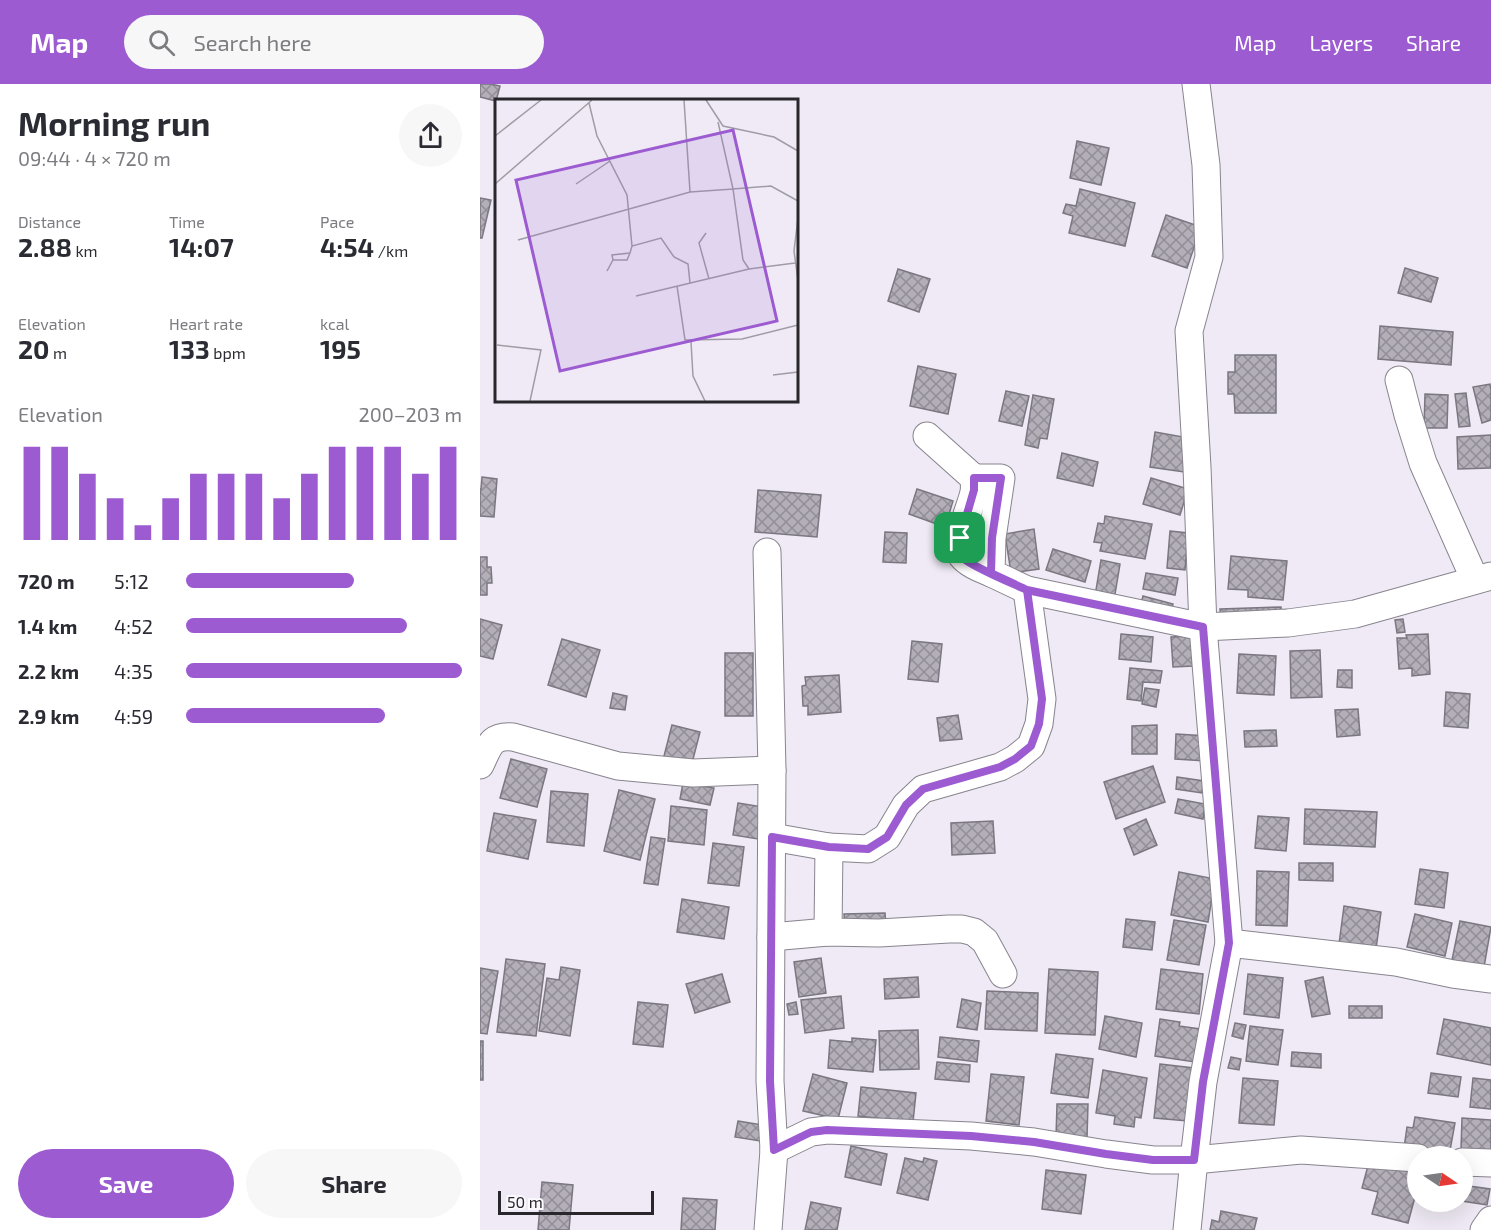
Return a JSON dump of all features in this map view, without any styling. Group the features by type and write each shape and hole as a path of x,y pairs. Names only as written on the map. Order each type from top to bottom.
{"street":[{"path":"1187,1230 1203,1082 1229,943 1203,627 1189,331 1209,257 1206,165 1196,84"},
{"path":"927,436 974,478 1001,478 993,530 991,573 1027,590 1203,627 1288,623 1355,614 1483,578 1423,463 1399,380"},
{"path":"767,552 772,770 770,1081 774,1150 768,1230"},
{"path":"772,837 829,847 868,849 887,837 906,805 923,789 1000,767 1031,746 1039,724 1042,699 1027,590"},
{"path":"480,765 490,745 495,739 504,736 618,766 693,773 772,770"},
{"path":"828,932 829,847"},
{"path":"771,937 828,932 879,933 950,929 974,932 985,940 1003,974"},
{"path":"1229,943 1396,962 1491,979"},
{"path":"774,1150 811,1132 827,1130 971,1136 1034,1142 1141,1158 1194,1160 1301,1150 1407,1157"},
{"path":"1473,1162 1491,1163"},
{"path":"1484,1230 1491,1220"}],"building":[{"path":"480,84 500,86 495,101 480,97"},
{"path":"1077,141 1109,148 1101,185 1070,178"},
{"path":"1080,189 1135,203 1125,246 1069,233 1073,216 1063,213 1066,204 1076,206"},
{"path":"480,198 491,200 482,238 480,238"},
{"path":"1166,215 1201,227 1187,268 1152,256"},
{"path":"1405,268 1438,278 1431,302 1398,293"},
{"path":"898,269 930,279 919,312 888,301"},
{"path":"1380,326 1453,332 1451,365 1378,359"},
{"path":"1235,355 1276,355 1276,413 1235,413 1234,394 1228,394 1228,372 1235,372"},
{"path":"918,366 956,374 948,414 910,406"},
{"path":"1490,384 1491,420 1482,423 1473,387"},
{"path":"1006,391 1029,396 1022,426 999,421"},
{"path":"1466,393 1470,426 1459,427 1455,394"},
{"path":"1425,394 1448,395 1447,428 1424,428"},
{"path":"1033,395 1054,399 1047,439 1040,438 1038,448 1025,445"},
{"path":"1155,432 1189,438 1184,472 1150,467"},
{"path":"1491,435 1491,468 1458,469 1457,437"},
{"path":"1062,453 1098,462 1093,486 1057,478"},
{"path":"482,477 497,479 494,517 480,516"},
{"path":"1151,478 1188,489 1180,515 1143,504"},
{"path":"917,489 953,501 945,527 909,514"},
{"path":"758,490 821,495 817,537 755,532"},
{"path":"1105,516 1152,524 1145,559 1100,551 1102,543 1094,542 1098,523 1104,524"},
{"path":"1034,529 1039,569 1011,573 1005,534"},
{"path":"1170,531 1188,533 1185,570 1167,568"},
{"path":"885,532 907,533 906,563 883,562"},
{"path":"1053,549 1091,561 1085,582 1046,570"},
{"path":"1231,556 1287,561 1283,600 1248,597 1248,590 1228,589"},
{"path":"480,557 487,557 487,567 491,567 492,583 487,583 487,595 480,595"},
{"path":"1101,560 1120,564 1114,600 1095,596"},
{"path":"1146,573 1178,578 1175,595 1143,589"},
{"path":"1143,596 1173,604 1170,616 1140,608"},
{"path":"1281,607 1282,618 1221,621 1220,609"},
{"path":"480,619 502,625 493,659 480,656"},
{"path":"1403,619 1405,632 1397,633 1395,620"},
{"path":"1121,634 1153,637 1151,662 1119,659"},
{"path":"1428,634 1430,674 1412,676 1412,668 1399,669 1397,638 1407,638 1406,635"},
{"path":"1191,636 1193,666 1173,667 1171,637"},
{"path":"562,639 600,650 586,697 548,685"},
{"path":"912,641 942,644 938,682 908,679"},
{"path":"1320,650 1322,697 1291,698 1290,651"},
{"path":"725,653 753,653 753,716 725,716"},
{"path":"1239,654 1276,656 1274,695 1237,693"},
{"path":"1130,668 1162,671 1160,683 1143,682 1141,701 1127,699"},
{"path":"1338,670 1352,670 1352,688 1337,687"},
{"path":"839,675 841,712 808,715 808,706 803,706 802,686 806,685 805,677"},
{"path":"1145,688 1159,690 1156,707 1142,704"},
{"path":"1446,692 1470,694 1468,728 1444,726"},
{"path":"613,693 627,696 625,710 610,708"},
{"path":"1358,709 1360,735 1337,737 1335,710"},
{"path":"958,715 962,739 940,741 937,718"},
{"path":"672,725 700,732 691,767 663,760"},
{"path":"1157,725 1157,754 1132,754 1132,726"},
{"path":"1276,730 1277,746 1245,747 1244,731"},
{"path":"1176,734 1208,736 1206,761 1175,759"},
{"path":"511,759 547,769 537,807 500,798"},
{"path":"1153,766 1165,802 1116,819 1104,782"},
{"path":"1177,777 1204,781 1202,793 1176,789"},
{"path":"683,783 714,788 710,805 680,799"},
{"path":"619,790 655,799 640,860 604,851"},
{"path":"551,791 588,794 584,846 547,842"},
{"path":"1178,799 1205,804 1203,819 1175,813"},
{"path":"738,803 763,807 758,839 733,835"},
{"path":"671,806 707,810 704,845 668,841"},
{"path":"1305,809 1377,812 1375,847 1304,844"},
{"path":"494,813 536,820 528,859 487,851"},
{"path":"1258,816 1289,818 1286,851 1255,848"},
{"path":"1146,819 1157,845 1134,855 1124,829"},
{"path":"993,821 995,853 952,855 951,823"},
{"path":"651,837 665,839 658,885 644,883"},
{"path":"713,843 744,847 739,886 708,883"},
{"path":"1299,863 1333,863 1333,881 1299,880"},
{"path":"1420,869 1448,873 1444,908 1415,904"},
{"path":"1257,871 1289,872 1287,926 1256,925"},
{"path":"1179,872 1215,879 1208,922 1171,915"},
{"path":"682,899 729,907 724,939 677,932"},
{"path":"1344,906 1381,912 1376,949 1339,944"},
{"path":"885,913 886,926 845,928 844,914"},
{"path":"1415,914 1452,923 1445,956 1407,947"},
{"path":"1126,919 1155,922 1152,950 1123,947"},
{"path":"1174,920 1206,925 1199,965 1167,960"},
{"path":"1460,921 1491,927 1484,967 1452,960"},
{"path":"821,958 826,993 799,997 794,962"},
{"path":"506,959 545,964 536,1036 497,1032"},
{"path":"561,967 580,970 570,1036 539,1031 547,978 559,980"},
{"path":"480,968 498,971 487,1034 480,1033"},
{"path":"1049,969 1098,972 1095,1035 1045,1033"},
{"path":"1161,969 1203,974 1199,1014 1156,1009"},
{"path":"722,974 730,1002 695,1013 686,984"},
{"path":"1248,974 1283,978 1279,1018 1244,1014"},
{"path":"918,977 919,997 885,999 884,979"},
{"path":"1323,977 1330,1014 1312,1017 1305,981"},
{"path":"987,991 1038,993 1037,1031 985,1029"},
{"path":"841,996 844,1028 805,1033 801,1000"},
{"path":"962,999 981,1003 977,1030 957,1027"},
{"path":"638,1002 668,1005 663,1047 633,1044"},
{"path":"796,1002 798,1014 789,1015 787,1004"},
{"path":"1349,1006 1382,1006 1382,1018 1349,1018"},
{"path":"1105,1016 1142,1023 1136,1057 1099,1049"},
{"path":"1160,1019 1180,1022 1179,1026 1200,1029 1195,1062 1155,1056"},
{"path":"1444,1019 1491,1028 1491,1065 1437,1054"},
{"path":"1235,1023 1246,1025 1243,1039 1232,1036"},
{"path":"1250,1026 1283,1030 1278,1065 1246,1061"},
{"path":"918,1030 919,1069 880,1070 879,1031"},
{"path":"940,1037 979,1041 977,1062 938,1057"},
{"path":"852,1038 876,1040 873,1072 828,1068 830,1040 852,1042"},
{"path":"480,1041 483,1041 483,1080 480,1080"},
{"path":"1292,1052 1321,1054 1321,1068 1291,1066"},
{"path":"1056,1054 1093,1059 1088,1098 1051,1093"},
{"path":"1231,1057 1241,1059 1239,1070 1228,1068"},
{"path":"937,1062 970,1065 969,1082 935,1079"},
{"path":"1160,1064 1194,1068 1188,1121 1154,1118"},
{"path":"1103,1070 1147,1078 1141,1118 1135,1117 1134,1127 1114,1124 1115,1116 1096,1113"},
{"path":"1431,1073 1461,1077 1458,1097 1428,1093"},
{"path":"813,1074 847,1083 838,1119 803,1111"},
{"path":"991,1074 1024,1077 1019,1125 986,1121"},
{"path":"1243,1078 1278,1081 1274,1125 1239,1123"},
{"path":"1473,1078 1491,1080 1491,1109 1470,1107"},
{"path":"861,1087 916,1093 913,1122 858,1116"},
{"path":"1057,1104 1088,1104 1087,1138 1056,1137"},
{"path":"1415,1117 1455,1123 1451,1146 1407,1146 1407,1149 1404,1148 1407,1127 1413,1128"},
{"path":"1462,1118 1491,1120 1491,1150 1461,1146"},
{"path":"738,1121 763,1125 760,1141 735,1137"},
{"path":"851,1146 887,1154 881,1185 845,1177"},
{"path":"905,1158 923,1162 924,1158 937,1161 928,1200 897,1193"},
{"path":"1369,1162 1407,1171 1407,1212 1411,1212 1408,1223 1372,1214 1378,1192 1362,1188"},
{"path":"1046,1170 1086,1175 1081,1214 1042,1209"},
{"path":"542,1182 573,1185 569,1230 538,1230"},
{"path":"1473,1187 1490,1189 1487,1205 1473,1203"},
{"path":"683,1198 717,1200 715,1230 681,1230"},
{"path":"811,1202 841,1208 837,1230 805,1230"},
{"path":"1221,1211 1257,1218 1254,1230 1210,1230 1212,1220 1219,1222"}],"route":[{"path":"960,538 960,554 964,559 978,567 1027,590 1042,699 1039,724 1031,746 1015,759 1000,767 923,789 906,805 887,837 868,849 829,847 772,837 770,1081 774,1150 811,1132 827,1130 971,1136 1034,1142 1153,1160 1194,1160 1203,1082 1229,943 1203,627 1027,590 991,573 992,538 1001,478 974,478 974,490 960,538"}]}
